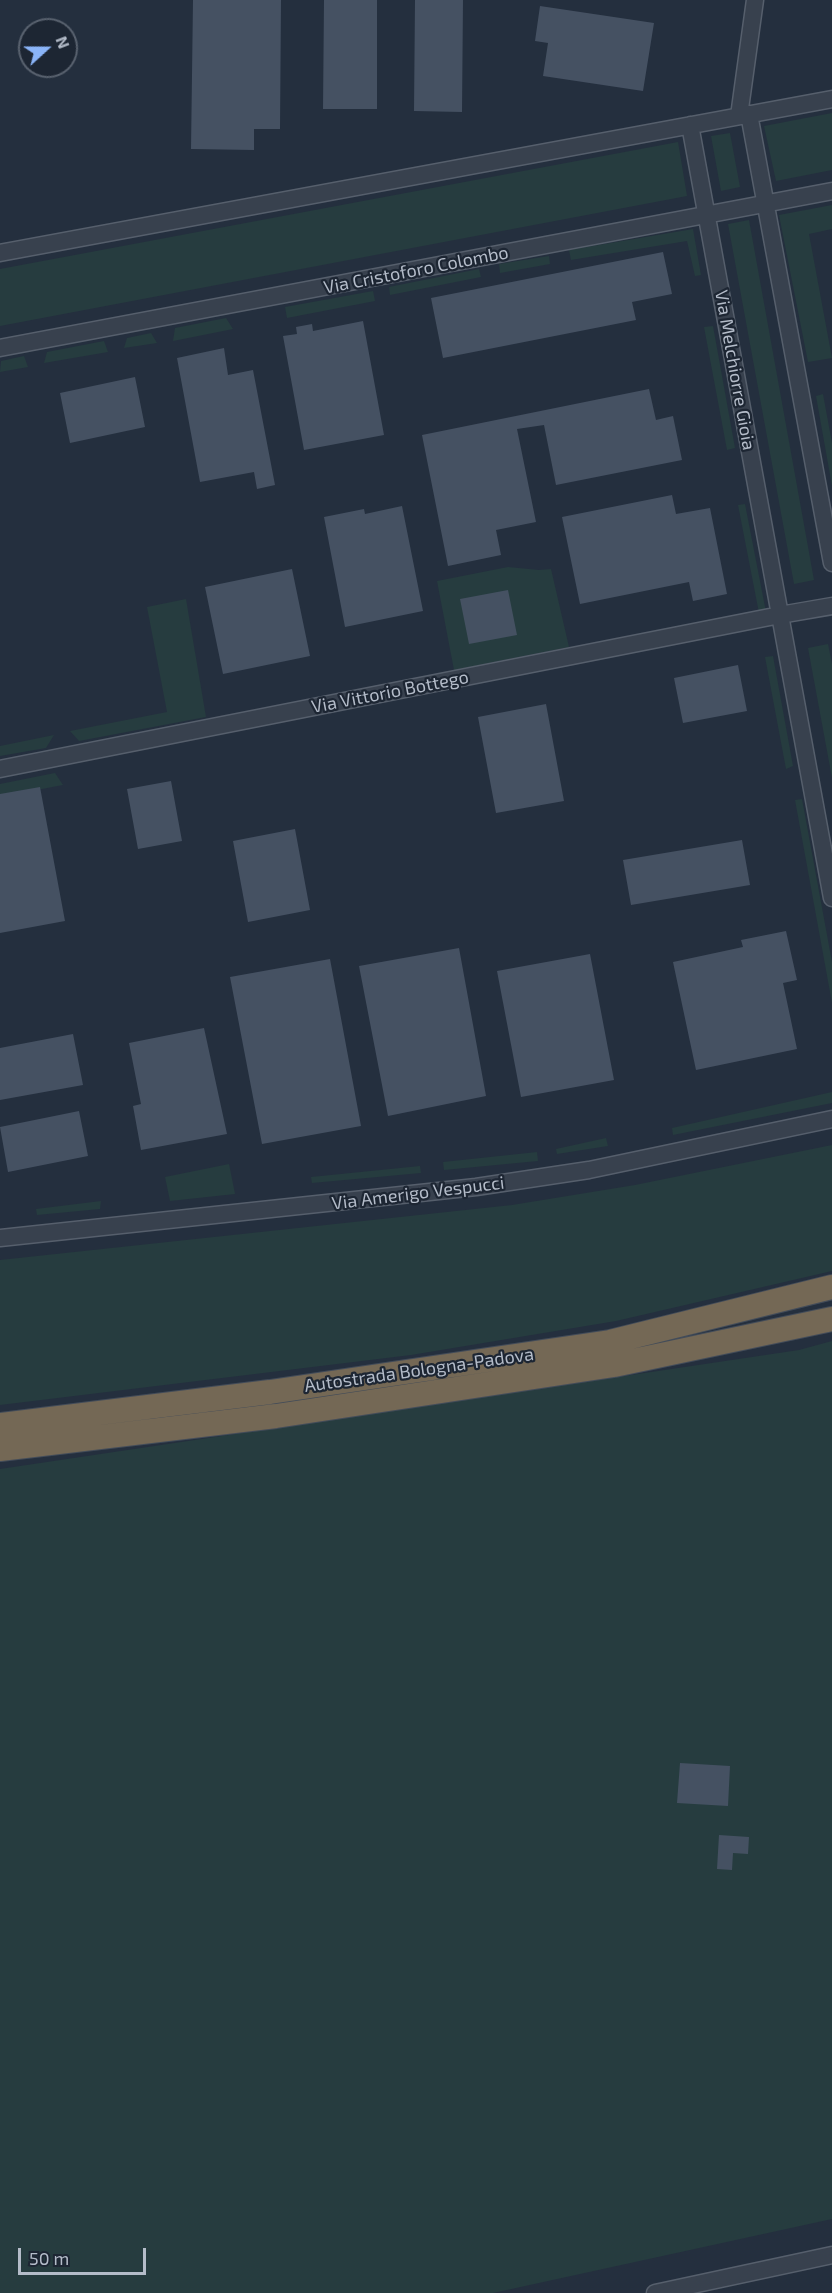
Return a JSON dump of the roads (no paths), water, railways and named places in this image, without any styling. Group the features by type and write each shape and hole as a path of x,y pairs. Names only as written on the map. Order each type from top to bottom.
{"highway":[{"name":"Autostrada Bologna-Padova","path":"0,1425 270,1392 610,1342 832,1287"},
{"name":"Autostrada Bologna-Padova","path":"0,1449 276,1416 614,1365 832,1319"}],"street":[{"path":"755,0 744,115 766,204 832,563"},
{"path":"0,253 832,99"},
{"name":"Via Melchiorre Gioia","path":"690,125 832,898"},
{"name":"Via Cristoforo Colombo","path":"0,348 832,191"},
{"path":"780,615 832,606"},
{"name":"Via Vittorio Bottego","path":"0,769 780,615"},
{"name":"Via Amerigo Vespucci","path":"0,1238 510,1182 589,1170 832,1119"},
{"path":"655,2293 832,2255"}]}
